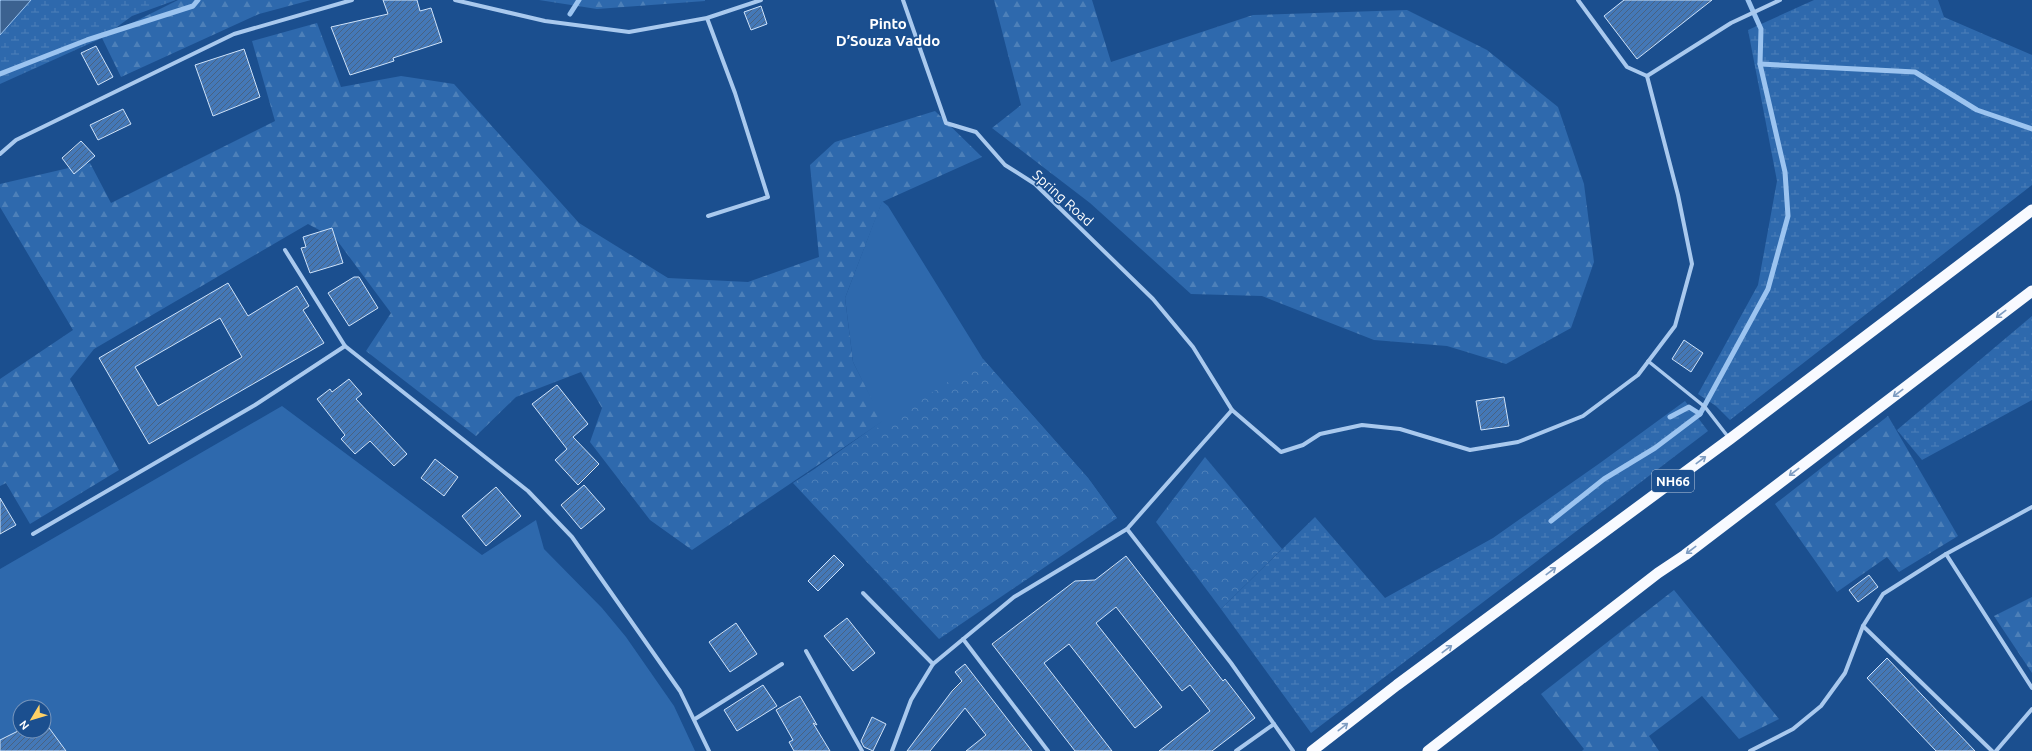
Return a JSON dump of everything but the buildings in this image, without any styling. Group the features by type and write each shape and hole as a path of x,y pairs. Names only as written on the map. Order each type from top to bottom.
{"highway":[{"name":"NH66","path":"1312,751 1404,680 1730,439 2032,210"},
{"path":"1428,751 1658,573 1685,555 2032,290"}],"street":[{"path":"0,154 16,140 234,34 352,0"},
{"path":"455,0 545,21 629,32 707,18 761,0"},
{"name":"Spring Road","path":"903,0 946,122 976,132 1005,165 1035,184 1153,299 1193,347 1232,410"},
{"path":"1578,0 1627,67 1647,76"},
{"path":"1647,76 1731,23 1780,0"},
{"path":"707,18 735,93 768,197 708,216"},
{"path":"892,751 911,700 933,664 1014,596 1127,529 1232,410 1281,452 1303,445 1320,434 1362,425 1400,429 1470,450 1518,442 1583,416 1638,375 1675,326 1692,264 1678,195 1647,76"},
{"path":"285,250 345,346 528,491 572,537 680,691 709,751"},
{"path":"33,534 255,405 345,346"},
{"path":"1648,361 1705,407 1730,439"},
{"path":"1750,751 1793,729 1821,706 1845,673 1863,626 1883,594 1946,554 2032,506"},
{"path":"1127,529 1232,663 1293,751"},
{"path":"1946,554 2032,688"},
{"path":"863,594 933,664"},
{"path":"1863,626 1992,751"},
{"path":"963,639 1048,751"},
{"path":"806,652 862,751"},
{"path":"694,719 782,664"},
{"path":"1996,751 2032,709"},
{"path":"1236,751 1274,724"}],"green space":[{"path":"31,0 176,0 132,16 102,38 0,84 0,35"},
{"path":"178,0 311,0 259,14 121,77 102,38"},
{"path":"539,0 705,0 705,1 597,9"},
{"path":"994,0 1092,0 1111,62 1253,15 1407,10 1487,50 1558,107 1584,184 1594,262 1571,328 1506,364 1447,346 1374,340 1262,296 1191,294 1090,203 992,128 1021,105"},
{"path":"1814,0 1938,0 1944,17 2032,55 2032,185 1730,420 1716,406 1698,394 1758,285 1777,181 1748,30"},
{"path":"317,23 341,87 401,76 454,84 579,223 668,278 748,282 819,257 810,165 835,142 935,111 982,157 882,202 845,298 853,362 883,421 692,550 650,520 590,442 602,408 581,372 516,397 476,436 366,351 391,313 336,239 308,224 94,349 70,379 119,470 30,524 6,483 0,486 0,379 73,330 0,207 0,184 90,163 111,203 275,121 252,41"},
{"path":"882,201 888,206 983,359 1088,478 1117,518 953,606 816,468 882,421 853,362 845,298"},
{"path":"2032,316 2032,400 1922,460 1897,430"},
{"path":"983,359 1088,478 1117,518 939,639 793,483"},
{"path":"1685,401 1708,431 1311,733 1221,609 1315,517 1385,598 1493,538"},
{"path":"282,406 482,555 536,520 544,549 602,608 626,637 674,706 695,751 0,751 0,569"},
{"path":"1888,416 1958,536 1899,572 1887,557 1837,592 1775,504"},
{"path":"1205,457 1282,549 1221,609 1156,522"},
{"path":"1674,590 1779,719 1739,739 1702,696 1649,736 1659,751 1582,751 1584,749 1541,694"},
{"path":"2032,597 2032,673 1994,616"}],"shaded area":[{"path":"31,0 0,35 0,1"}],"waterway":[{"path":"0,74 87,40 193,6 198,0"},
{"path":"570,14 579,0"},
{"path":"1551,521 1604,479 1655,448 1700,414 1768,289 1788,216 1785,172 1760,64 1761,29 1748,0"},
{"path":"1760,64 1915,72 1977,110 2032,129"},
{"path":"1670,417 1689,407 1700,414"}],"district":[{"name":"Pinto D’Souza Vaddo","path":"888,32"}]}
